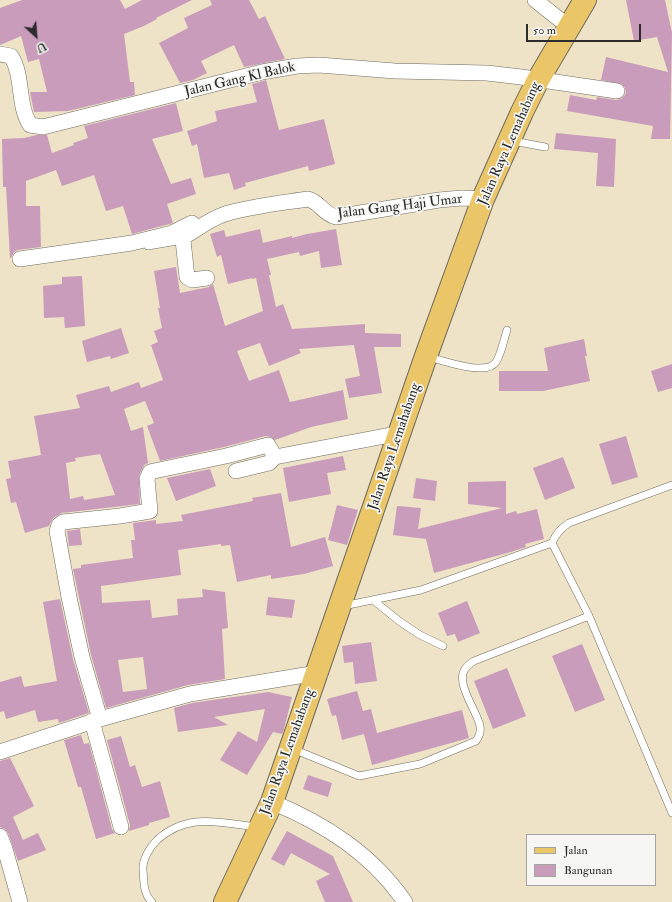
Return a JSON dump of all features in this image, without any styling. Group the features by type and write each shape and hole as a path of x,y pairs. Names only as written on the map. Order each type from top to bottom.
{"main road":[{"name":"Jalan Raya Lemahabang","path":"225,902 272,802 401,433 426,356 483,199 508,140 538,80 585,0"}],"street":[{"path":"535,0 569,27"},
{"name":"Jalan Gang Kl Balok","path":"0,54 11,56 15,63 22,105 25,116 30,125 43,127 262,72 297,66 319,65 395,71 492,74 538,80"},
{"path":"538,80 617,91"},
{"name":"Jalan Gang Haji Umar","path":"252,208 308,199 314,200 329,216 336,217 439,200 462,198 483,199"},
{"path":"20,259 145,240 172,233 213,211 244,205 252,208"},
{"path":"206,278 192,280 187,277 183,240 184,237 225,214 252,208"},
{"path":"236,471 270,463 275,457 401,433"},
{"path":"121,827 69,597 57,531 59,525 63,522 150,511 147,479 150,472 226,456 268,445 275,457"},
{"path":"0,752 96,720 190,694 317,673"},
{"path":"272,802 301,814 329,830 355,849 379,870 406,902"},
{"path":"0,836 20,902"}],"lane":[{"path":"508,140 545,147"},
{"path":"148,246 183,240"},
{"path":"426,356 477,369 487,369 497,362 507,330"},
{"path":"672,485 569,523 560,529 555,535 552,543 589,616 672,813"},
{"path":"340,607 422,590 552,543"},
{"path":"373,600 399,621 420,635 443,646"},
{"path":"290,748 359,776 420,764 476,741 481,727 463,684 462,676 464,670 474,661 589,616"},
{"path":"152,902 145,892 143,868 150,846 162,835 182,824 205,821 261,828"}],"building":[{"path":"22,0 120,0 125,9 142,0 192,0 156,18 157,19 144,26 124,34 130,82 134,82 135,95 68,111 34,112 30,92 47,92 39,59 28,62 21,36 0,45 0,8"},
{"path":"210,0 249,0 259,19 265,16 285,59 244,67 234,45 201,61 207,73 193,80 180,83 159,43 188,28 184,18 212,5"},
{"path":"626,0 665,0 672,33 670,139 651,139 653,126 567,111 570,95 596,100 597,97 616,100 621,99 624,96 626,93 622,84 601,80 606,57 668,72 657,37 634,41"},
{"path":"266,80 279,130 324,119 335,164 309,171 308,166 245,183 246,186 234,190 229,173 204,178 197,144 192,146 187,131 217,121 215,111 257,102 252,84"},
{"path":"176,103 183,131 152,139 171,184 191,178 196,194 167,204 173,223 132,234 123,206 106,211 94,175 62,186 56,170 26,181 26,206 40,206 41,247 18,250 14,252 10,258 6,187 3,187 2,139 47,135 52,153 88,138 84,126"},
{"path":"556,133 616,139 614,187 596,186 598,153 554,149"},
{"path":"260,229 263,243 292,236 292,238 336,229 342,265 321,268 319,251 300,256 299,252 267,259 276,307 283,304 292,329 365,324 365,333 401,334 401,347 374,347 382,393 349,398 345,379 360,376 354,345 299,349 301,353 269,366 260,343 237,351 249,381 279,370 290,402 343,390 348,419 311,427 275,440 266,436 160,461 147,426 154,423 145,401 124,409 131,431 143,427 148,463 144,465 139,476 140,504 62,513 53,518 49,526 25,533 16,502 11,503 6,479 11,478 8,461 41,455 34,416 80,408 76,395 109,386 111,392 139,382 141,388 163,380 151,345 158,342 154,331 162,328 154,271 176,267 180,293 209,287 213,284 225,326 263,311 256,278 228,284 221,255 217,257 210,234 224,230 226,237","holes":["100,454 115,495 84,500 83,496 70,499 66,463 76,461 75,458"]},
{"path":"82,276 85,326 65,328 64,317 44,318 43,286 62,284 62,277"},
{"path":"121,328 129,353 111,359 110,356 87,362 82,341"},
{"path":"584,339 587,356 585,356 590,381 543,391 499,391 499,371 548,371 544,348"},
{"path":"672,364 672,388 658,392 651,371"},
{"path":"626,436 638,477 612,485 599,444"},
{"path":"343,456 346,470 327,473 331,494 289,502 283,468"},
{"path":"563,457 575,488 545,500 533,468"},
{"path":"210,469 216,486 176,501 167,478"},
{"path":"416,478 437,481 435,501 413,498"},
{"path":"506,481 506,514 516,511 517,514 537,509 544,539 525,544 526,547 511,552 434,573 426,539 393,535 397,506 421,508 418,529 502,508 468,504 468,482"},
{"path":"281,493 291,547 325,537 333,566 304,574 271,579 271,575 237,582 230,545 221,546 221,544 178,550 181,575 101,586 102,603 150,600 152,618 178,615 177,599 203,597 202,589 225,592 228,628 222,629 225,679 188,685 106,708 91,655 73,569 81,568 81,565 133,558 131,540 135,540 133,523 156,520 156,524 183,521 181,515 253,501 252,498","holes":["143,657 147,689 123,692 118,660"]},
{"path":"337,505 358,510 347,545 328,540"},
{"path":"80,529 82,545 69,546 67,531"},
{"path":"268,597 295,600 292,618 266,615"},
{"path":"60,599 73,659 89,713 59,723 58,719 38,722 35,710 6,719 4,711 0,712 0,682 21,676 24,687 57,681 43,602"},
{"path":"467,601 480,633 458,642 455,634 447,636 438,613"},
{"path":"371,642 377,681 355,684 353,662 344,663 342,646"},
{"path":"582,644 605,700 575,712 552,656"},
{"path":"507,668 526,716 493,729 474,681"},
{"path":"357,691 363,711 371,709 377,733 462,710 469,738 372,765 364,734 342,740 336,715 332,716 327,699"},
{"path":"268,692 292,697 284,729 282,734 273,732 247,775 220,760 238,731 257,742 265,709 214,717 228,725 178,732 174,708 192,703"},
{"path":"81,735 84,744 89,743 112,829 115,833 96,839 81,787 78,787 64,740"},
{"path":"121,736 130,767 135,765 142,787 160,781 170,817 129,831 130,825 107,740"},
{"path":"10,758 34,806 13,817 23,840 38,833 46,850 18,861 8,833 5,829 0,827 0,761"},
{"path":"308,775 332,783 328,797 303,789"},
{"path":"287,831 333,856 353,902 325,902 316,881 330,874 291,853 284,866 271,859"}]}
